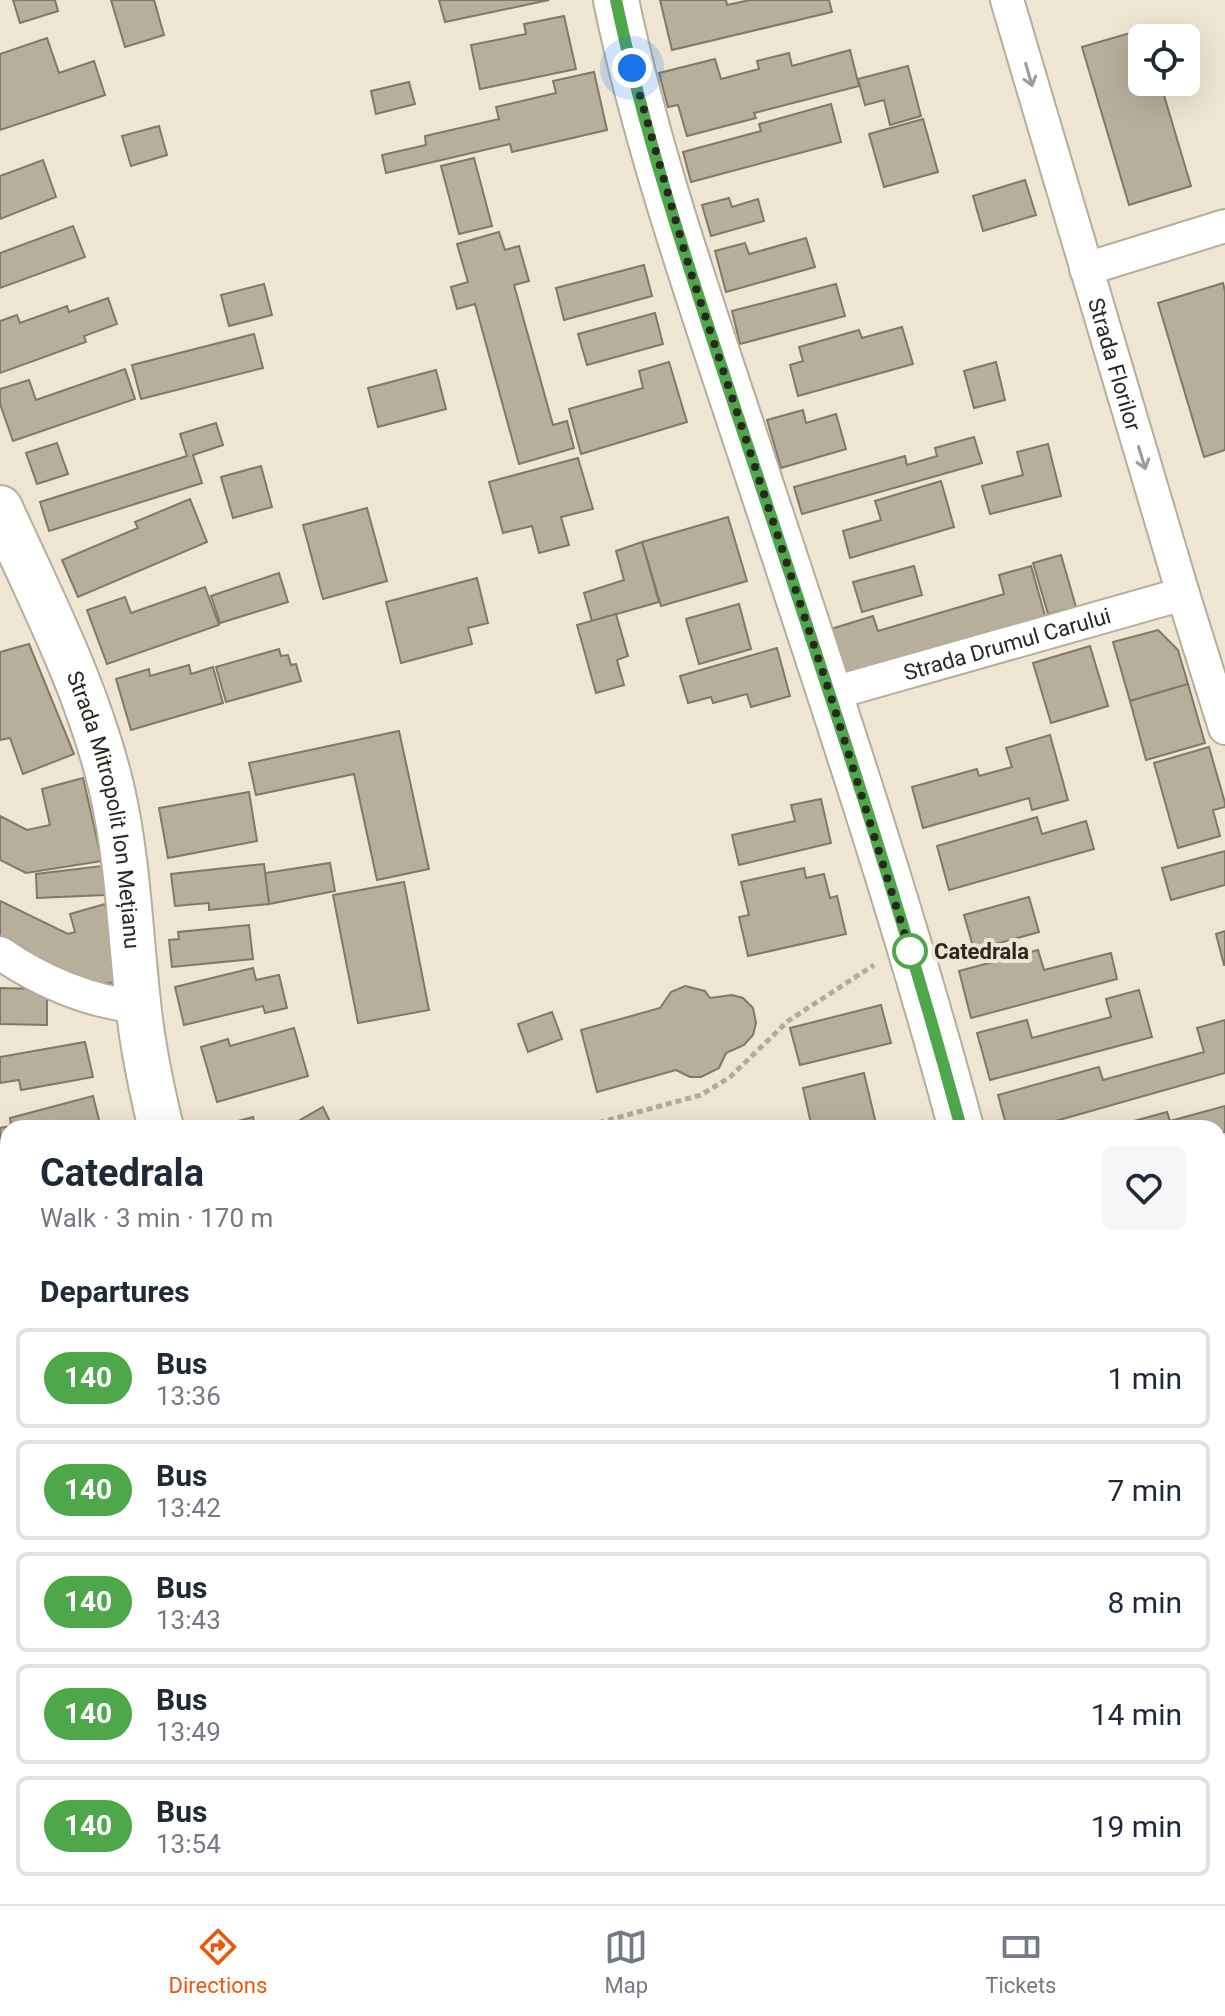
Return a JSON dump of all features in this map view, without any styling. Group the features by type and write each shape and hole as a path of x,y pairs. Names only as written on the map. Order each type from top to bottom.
{"main road":[{"path":"616,0 653,148 684,253 830,694 916,969 959,1120"},
{"name":"Strada Mitropolit Ion Mețianu","path":"0,508 73,665 95,724 113,793 125,872 138,1007 159,1120"}],"street":[{"name":"Strada Florilor","path":"1007,0 1225,728"},
{"path":"1086,269 1225,226"},
{"name":"Strada Drumul Carului","path":"830,694 1183,594"},
{"path":"0,953 64,989 92,999 138,1007"}],"path":[{"path":"609,1120 701,1095 730,1077 788,1021 874,964 878,979"}],"building":[{"path":"13,0 55,0 58,11 20,23"},
{"path":"111,0 154,0 164,35 125,47"},
{"path":"439,0 549,0 445,22"},
{"path":"660,0 726,0 727,5 750,0 829,0 832,12 672,50"},
{"path":"564,16 576,69 480,89 471,45 526,34 524,24"},
{"path":"1128,34 1128,96 1164,96 1191,186 1129,205 1082,47"},
{"path":"47,38 59,73 94,61 105,95 0,130 0,54"},
{"path":"850,50 859,86 754,113 756,118 687,136 678,105 668,107 659,73 715,59 721,79 759,69 757,61 789,53 792,66"},
{"path":"908,66 921,116 890,125 884,100 865,105 858,79"},
{"path":"594,72 607,130 512,152 510,144 386,173 382,155 426,145 425,136 499,119 496,107 556,93 553,81"},
{"path":"409,82 415,104 376,114 371,91"},
{"path":"831,104 841,142 691,182 683,152 761,131 759,124"},
{"path":"923,119 938,172 884,187 869,134"},
{"path":"159,126 167,155 131,166 122,136"},
{"path":"474,158 492,226 459,234 441,166"},
{"path":"43,160 56,197 0,219 0,176"},
{"path":"1025,180 1036,215 983,231 973,196"},
{"path":"729,198 732,207 758,199 764,221 711,236 702,205"},
{"path":"73,226 85,257 0,288 0,253"},
{"path":"499,232 505,250 519,246 529,281 514,285 553,425 567,421 574,448 519,464 475,304 457,309 451,287 468,282 457,244"},
{"path":"806,238 815,267 726,292 715,251 745,243 749,254"},
{"path":"644,265 652,296 564,320 556,288"},
{"path":"1223,283 1225,450 1204,457 1158,303"},
{"path":"264,284 272,315 229,326 221,295"},
{"path":"836,284 845,316 740,344 732,311"},
{"path":"108,298 117,324 84,336 86,342 0,373 0,321 17,315 20,323 67,306 69,312"},
{"path":"655,313 663,344 587,365 578,334"},
{"path":"902,327 913,364 798,396 790,365 803,361 799,347 859,330 862,338"},
{"path":"254,334 263,368 141,399 132,365"},
{"path":"669,362 687,422 581,454 569,409 643,388 639,371"},
{"path":"996,362 1005,400 974,408 964,371"},
{"path":"125,369 135,399 13,441 0,404 0,389 29,380 36,400"},
{"path":"436,370 446,409 378,427 368,388"},
{"path":"803,410 806,423 836,414 846,449 781,468 767,420"},
{"path":"216,423 223,445 193,455 202,483 49,531 40,502 187,456 180,434"},
{"path":"974,437 982,463 802,514 794,487 905,456 907,465 937,456 935,448"},
{"path":"57,443 68,474 37,484 26,453"},
{"path":"1048,444 1061,496 990,514 982,486 1023,475 1017,452"},
{"path":"578,458 593,509 561,517 569,545 539,553 532,526 503,533 489,482"},
{"path":"261,466 272,507 233,518 221,477"},
{"path":"941,481 954,527 850,558 843,531 881,520 875,501"},
{"path":"190,499 207,542 78,597 62,560 138,528 135,522"},
{"path":"367,508 387,581 323,599 303,525"},
{"path":"728,517 747,581 661,606 642,542"},
{"path":"642,542 659,602 592,621 584,593 624,580 616,551"},
{"path":"1061,555 1076,607 1048,614 1033,563"},
{"path":"914,566 922,595 862,612 853,582"},
{"path":"1031,566 1046,619 845,677 831,629 873,616 878,631 1004,594 999,575"},
{"path":"279,573 288,602 220,623 211,596"},
{"path":"477,578 488,623 468,628 472,644 401,663 386,602"},
{"path":"205,587 219,625 107,664 87,610 125,597 131,613"},
{"path":"739,604 751,649 699,664 686,619"},
{"path":"616,614 628,656 617,660 624,685 596,693 577,625"},
{"path":"1158,630 1178,650 1188,684 1130,701 1113,642"},
{"path":"29,644 74,754 23,774 10,738 0,740 0,652"},
{"path":"1090,646 1108,706 1051,723 1033,663"},
{"path":"777,648 790,696 751,707 747,694 713,703 711,697 688,703 680,676"},
{"path":"279,649 281,656 288,655 291,665 296,664 301,681 226,702 216,667"},
{"path":"189,665 191,674 213,667 223,703 131,730 116,679 149,669 150,676"},
{"path":"1188,684 1205,743 1146,760 1130,701"},
{"path":"399,731 429,869 377,880 354,774 256,795 249,763"},
{"path":"1050,735 1068,800 1032,810 1029,798 923,828 912,787 977,769 979,776 1012,767 1006,748"},
{"path":"1209,747 1225,803 1225,807 1213,810 1220,836 1178,848 1154,763"},
{"path":"83,778 102,861 26,873 0,860 0,816 27,830 50,825 42,789"},
{"path":"249,792 257,841 168,858 159,808"},
{"path":"821,799 831,843 739,865 732,835 795,821 791,805"},
{"path":"1037,817 1042,834 1086,821 1094,849 949,890 937,846"},
{"path":"1225,851 1225,885 1171,900 1162,868"},
{"path":"330,863 335,891 269,904 265,873"},
{"path":"264,864 269,904 209,910 209,903 175,906 171,874"},
{"path":"102,866 105,895 37,898 36,874"},
{"path":"804,868 806,878 824,874 830,898 837,896 846,934 748,956 739,917 749,915 741,882"},
{"path":"404,882 429,1010 358,1023 333,895"},
{"path":"1029,897 1039,932 974,950 964,915"},
{"path":"0,901 68,934 75,932 70,914 105,904 124,980 91,987 0,939"},
{"path":"249,925 253,959 172,967 169,940 179,939 178,932"},
{"path":"1225,931 1225,965 1224,965 1216,934"},
{"path":"1038,950 1044,970 1111,953 1117,979 971,1018 959,971"},
{"path":"253,968 256,980 279,975 287,1008 265,1013 263,1006 184,1025 175,987"},
{"path":"685,986 705,991 710,998 732,995 743,998 753,1008 756,1023 753,1035 744,1045 726,1053 719,1068 701,1077 690,1077 676,1070 597,1092 581,1030 660,1008 671,992"},
{"path":"0,988 47,989 47,1025 0,1024"},
{"path":"1139,990 1152,1037 990,1080 977,1033 1027,1020 1032,1038 1111,1017 1106,999"},
{"path":"881,1005 891,1043 800,1065 790,1028"},
{"path":"552,1012 562,1039 528,1052 518,1024"},
{"path":"1225,1020 1225,1073 1059,1120 1005,1120 998,1095 1099,1067 1103,1080 1204,1052 1197,1028"},
{"path":"294,1028 308,1076 217,1102 201,1047 228,1039 230,1046"},
{"path":"85,1042 93,1077 21,1090 19,1080 0,1083 0,1057"},
{"path":"864,1073 875,1120 810,1120 803,1088"},
{"path":"93,1096 99,1120 10,1120"},
{"path":"1225,1106 1225,1120 1174,1120"},
{"path":"323,1107 329,1120 300,1120"},
{"path":"1167,1112 1170,1120 1138,1120"}],"bus line":[{"name":"140","path":"616,0 653,148 689,267 830,694 916,969 959,1120"}],"place":[{"name":"Catedrala","path":"910,951"}],"route":[{"path":"632,68 689,267 830,694 910,951"}]}
